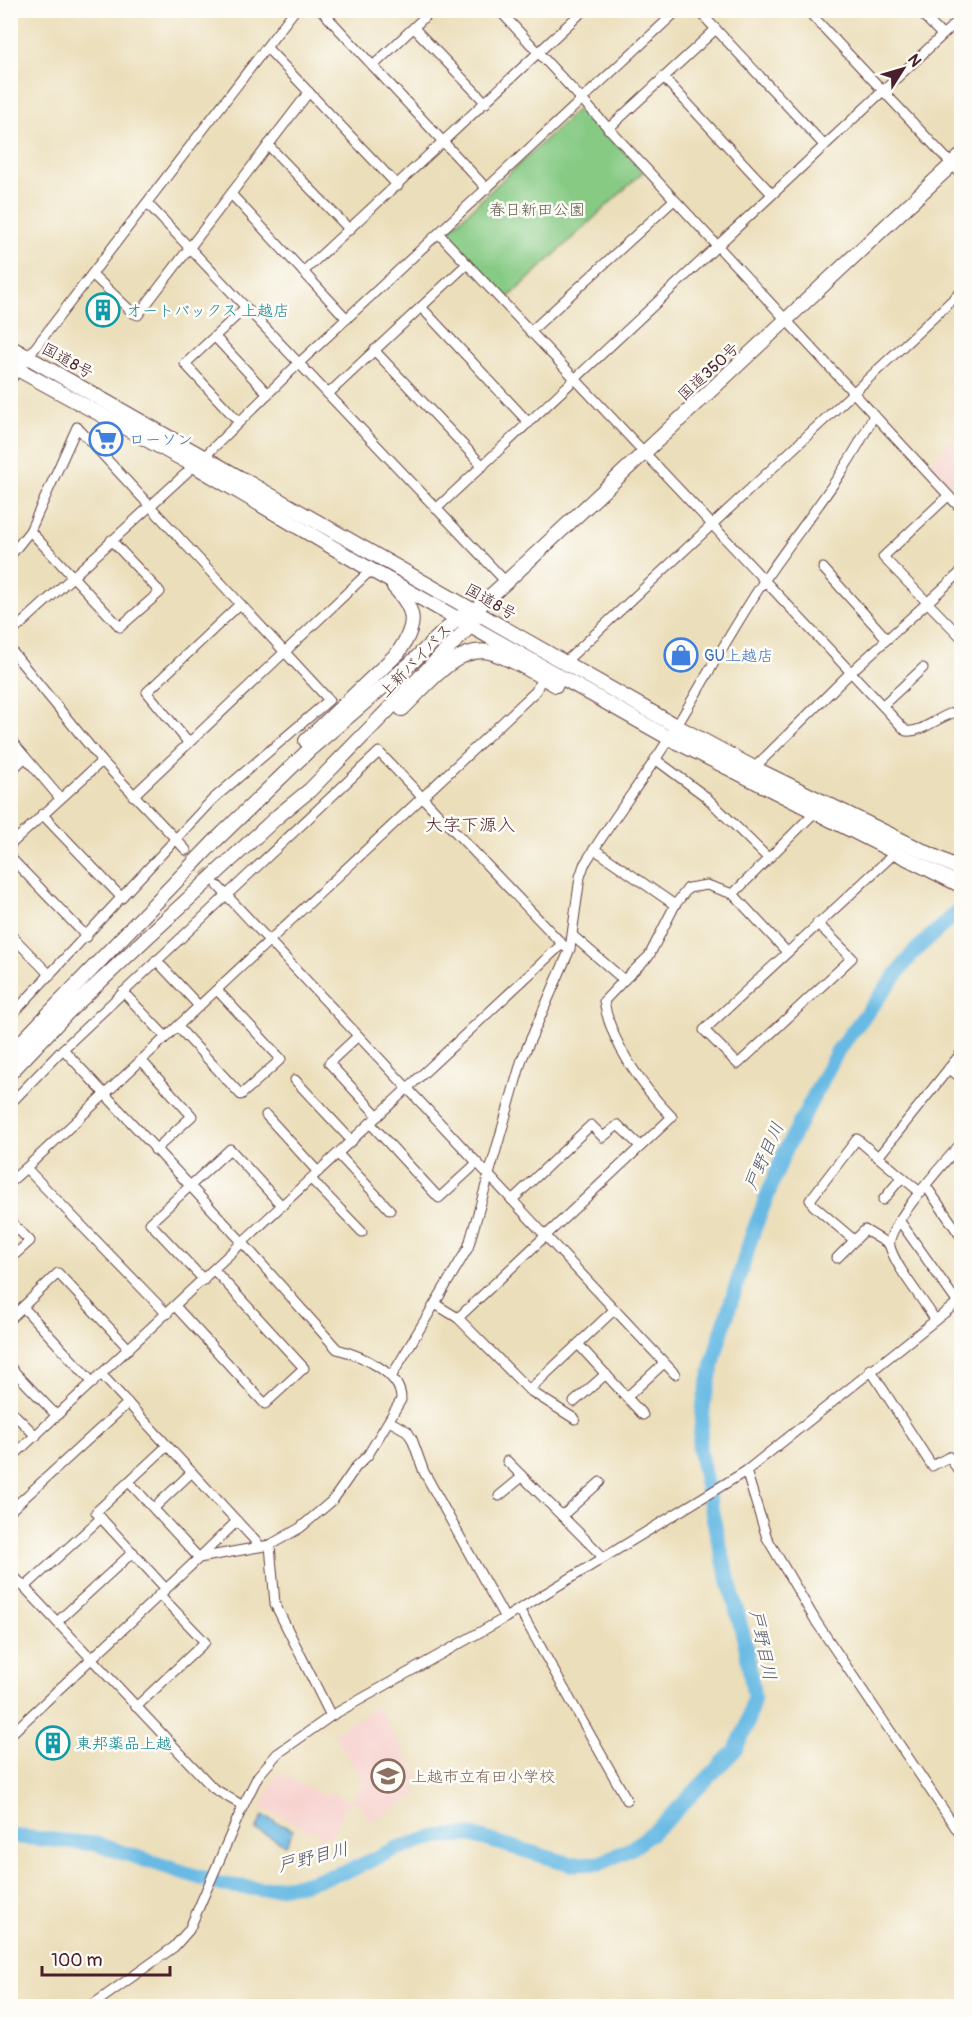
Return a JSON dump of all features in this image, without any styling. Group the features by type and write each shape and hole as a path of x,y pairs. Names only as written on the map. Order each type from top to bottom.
{"highway":[{"name":"国道350号","path":"475,610 958,165"},
{"name":"国道8号","path":"10,347 676,726 753,768 962,870"},
{"name":"国道8号","path":"13,371 194,466 384,578 464,622 543,673"},
{"path":"216,840 304,743 398,653 408,638 412,617 409,606 384,578"},
{"name":"上新バイパス","path":"10,1073 67,1013 144,940 278,816 310,790 475,610"},
{"name":"上新バイパス","path":"10,1054 216,840 309,750 411,663 464,622"},
{"path":"310,790 363,747 446,668 465,655 482,651 493,653 543,673 585,700 624,713 961,886"}],"main road":[{"path":"13,371 28,357"}],"street":[{"path":"28,357 93,276 295,10"},
{"path":"321,10 487,189"},
{"path":"373,66 432,10"},
{"path":"499,10 962,510"},
{"path":"698,10 824,145"},
{"path":"807,10 883,91 958,165"},
{"path":"918,10 942,35"},
{"path":"303,272 398,186 582,11"},
{"path":"205,456 299,363 582,101 672,12"},
{"path":"436,509 717,247 771,193 962,17"},
{"path":"414,28 486,103"},
{"path":"608,129 716,29"},
{"path":"267,48 398,186"},
{"path":"663,77 771,193"},
{"path":"93,276 138,315 309,92"},
{"path":"268,145 350,230"},
{"path":"232,195 347,319"},
{"path":"530,332 674,200"},
{"path":"148,204 506,582"},
{"path":"439,234 906,731 912,732 945,715 962,711"},
{"path":"328,394 467,264"},
{"path":"564,663 962,291"},
{"path":"239,422 186,364 245,308"},
{"path":"421,308 529,423"},
{"path":"215,337 268,394"},
{"path":"374,350 483,466"},
{"path":"391,1377 468,1248 522,1059 566,947 573,936 580,877 594,849 669,738 722,645 840,475 874,415"},
{"path":"10,555 30,531 76,427 329,700 212,800 87,937 11,1016"},
{"path":"10,634 194,466"},
{"path":"948,496 883,556 962,638"},
{"path":"30,531 120,627 160,592 111,540"},
{"path":"822,568 887,639"},
{"path":"133,796 188,741 284,654 371,570"},
{"path":"753,768 851,672 962,571"},
{"path":"188,741 147,692 239,605"},
{"path":"10,649 102,761 186,850"},
{"path":"883,705 923,668"},
{"path":"10,1182 536,691 543,673"},
{"path":"10,739 60,798"},
{"path":"10,1104 63,1049 156,960 228,897 379,752 566,947"},
{"path":"10,772 26,757"},
{"path":"655,759 705,796 767,858"},
{"path":"10,845 102,761"},
{"path":"733,894 815,812"},
{"path":"42,814 122,898"},
{"path":"594,849 675,905"},
{"path":"817,923 852,958 738,1064 704,1030 786,951 894,853"},
{"path":"10,857 87,937"},
{"path":"218,886 675,1374"},
{"path":"458,1318 672,1117 635,1076 606,1015 604,1001 649,956 682,893 692,886 717,886 733,894 786,951"},
{"path":"10,934 50,975"},
{"path":"573,936 624,980"},
{"path":"10,1459 407,1089 566,947"},
{"path":"156,960 199,1006"},
{"path":"178,1027 241,1095 281,1059 217,990"},
{"path":"123,992 166,1037"},
{"path":"358,1036 329,1063 378,1116"},
{"path":"63,1049 243,1243 337,1349 363,1358 398,1384 401,1400 368,1455 356,1467 333,1500 300,1528 265,1545 199,1558"},
{"path":"878,1157 962,1052"},
{"path":"141,1060 192,1116 155,1150"},
{"path":"949,1068 962,1079"},
{"path":"295,1080 352,1141"},
{"path":"266,1114 362,1232"},
{"path":"370,1124 439,1198 477,1163"},
{"path":"513,1200 591,1125 603,1137 618,1125 640,1146"},
{"path":"854,1240 810,1200 857,1139 902,1177 923,1189 962,1238"},
{"path":"890,1245 892,1230 962,1142"},
{"path":"204,1280 150,1223 190,1185 230,1149 282,1206"},
{"path":"955,1150 962,1161"},
{"path":"338,1154 390,1210"},
{"path":"26,1168 167,1314"},
{"path":"883,1200 902,1177"},
{"path":"91,2007 174,1947 189,1930 205,1898 243,1806 258,1776 268,1763 331,1716 506,1618 602,1556 746,1471 870,1369 959,1300 899,1220"},
{"path":"10,1221 30,1241 10,1259"},
{"path":"837,1258 865,1230 890,1245 934,1318"},
{"path":"175,1306 266,1404 304,1368 215,1270"},
{"path":"10,1319 58,1273 129,1349"},
{"path":"435,1304 458,1318 530,1390 575,1419"},
{"path":"23,1307 93,1383"},
{"path":"530,1390 614,1310"},
{"path":"578,1344 643,1415"},
{"path":"627,1397 664,1363"},
{"path":"10,1367 57,1416"},
{"path":"870,1369 932,1467 949,1457 962,1475"},
{"path":"574,1402 606,1374"},
{"path":"102,1375 237,1521 265,1545 275,1604 331,1716"},
{"path":"10,1512 128,1403"},
{"path":"10,1410 36,1436"},
{"path":"388,1421 407,1431 412,1439 424,1472 506,1618"},
{"path":"136,1707 205,1642 133,1552 96,1512 167,1446"},
{"path":"507,1461 602,1556"},
{"path":"746,1471 767,1538 778,1557 817,1623 962,1837"},
{"path":"154,1508 192,1472"},
{"path":"499,1496 522,1477"},
{"path":"129,1482 199,1558"},
{"path":"562,1516 600,1482"},
{"path":"25,1587 101,1518"},
{"path":"10,1735 237,1521"},
{"path":"57,1622 133,1552"},
{"path":"10,1572 213,1788 243,1806"},
{"path":"519,1610 627,1800"}],"shaded area":[{"path":"961,433 961,495 930,462"},
{"name":"上越市立有田小学校","path":"378,1707 419,1779 412,1784 418,1794 370,1822 358,1801 343,1808 330,1838 325,1836 322,1840 319,1838 321,1834 261,1808 278,1773 326,1796 329,1792 347,1801 356,1797 353,1793 365,1786 334,1733"}],"green space":[{"name":"春日新田公園","path":"582,105 643,172 508,298 446,233"}],"water":[{"path":"263,1816 293,1830 286,1845 256,1830"}],"waterway":[{"name":"戸野目川","path":"10,1836 96,1844 223,1885 260,1889 302,1884 351,1870 395,1849 436,1837 471,1835 571,1864 601,1863 634,1847 666,1821 735,1750 746,1728 754,1697 746,1647 716,1531 699,1449 704,1401 717,1347 753,1232 785,1151 838,1050 913,953 962,907"}],"tunnel":[{"path":"186,850 214,882"}],"place":[{"name":"オートバックス 上越店","path":"103,310"},
{"name":"ローソン","path":"106,439"},
{"name":"GU上越店","path":"681,655"},
{"name":"東邦薬品上越","path":"53,1743"},
{"name":"上越市立有田小学校","path":"388,1776"}],"district":[{"name":"大字下源入","path":"470,825"}]}
